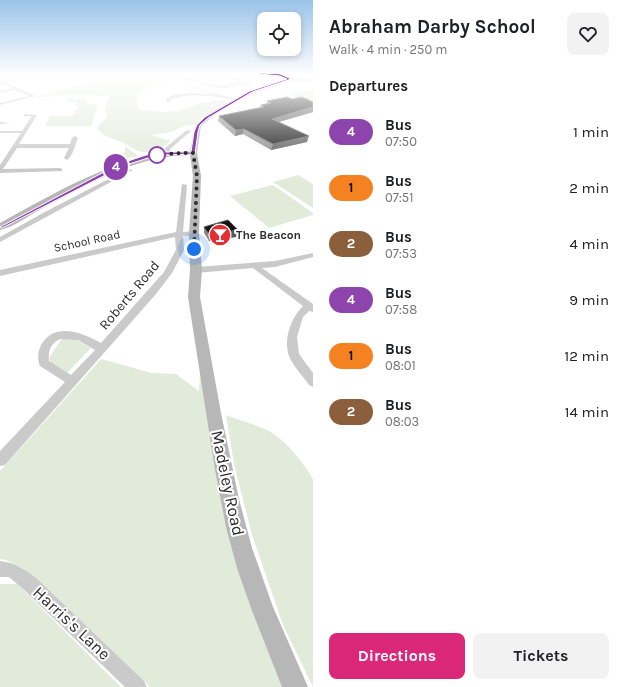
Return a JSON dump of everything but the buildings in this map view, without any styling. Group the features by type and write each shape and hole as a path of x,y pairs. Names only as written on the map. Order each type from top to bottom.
{"main road":[{"name":"Madeley Road","path":"225,106 198,125 196,132 193,153 197,176 194,233 196,270 194,297 221,456 236,528 250,573 295,687"},
{"path":"0,227 121,165 147,156 168,153 193,153"}],"street":[{"path":"26,115 38,115 23,132 0,170 60,170"},
{"path":"0,123 8,123"},
{"path":"168,153 167,148 182,140 189,131"},
{"path":"0,132 23,132"},
{"path":"67,158 75,138"},
{"path":"15,146 72,146"},
{"path":"0,156 8,156"},
{"path":"0,240 45,214 130,170"},
{"path":"179,234 184,185"},
{"path":"34,209 45,214"},
{"name":"School Road","path":"0,272 179,234 194,233"},
{"name":"Roberts Road","path":"0,460 153,292 168,273 180,250 179,234"},
{"path":"196,270 275,264 313,255"},
{"path":"255,266 311,307 298,316 292,337 294,355 313,382"},
{"name":"Roberts Road","path":"72,380 44,363 43,350 47,342 54,337 66,334 79,337 102,349"},
{"name":"Harris's Lane","path":"0,568 12,570 29,583 138,687"}],"green space":[{"path":"97,106 91,126 45,126 50,116 72,116 76,112 74,112 74,110 78,109 79,107 75,107"},
{"path":"105,106 138,106 139,110 164,112 178,111 192,106 221,106 200,119 195,125 184,126 171,132 151,135 171,141 155,152 142,152 106,136 98,130 98,126 107,117"},
{"path":"125,146 138,156 115,161 117,153 125,153"},
{"path":"298,175 313,184 313,208 273,182"},
{"path":"273,185 313,213 313,215 269,228 230,196"},
{"path":"63,337 75,339 91,348 67,373 51,363 49,358"},
{"path":"101,359 152,373 176,374 199,391 200,373 288,687 150,687 24,569 6,560 0,559 0,471"},
{"path":"226,415 267,430 280,439 293,451 313,479 313,687 283,625 252,535 234,464"},
{"path":"0,584 17,584 121,687 0,687"}],"bus line":[{"name":"4","path":"0,227 121,165 147,156 193,153 198,125 225,106"}],"place":[{"name":"The Beacon","path":"220,235"}],"route":[{"path":"157,155 193,153 197,176 194,249"}]}
